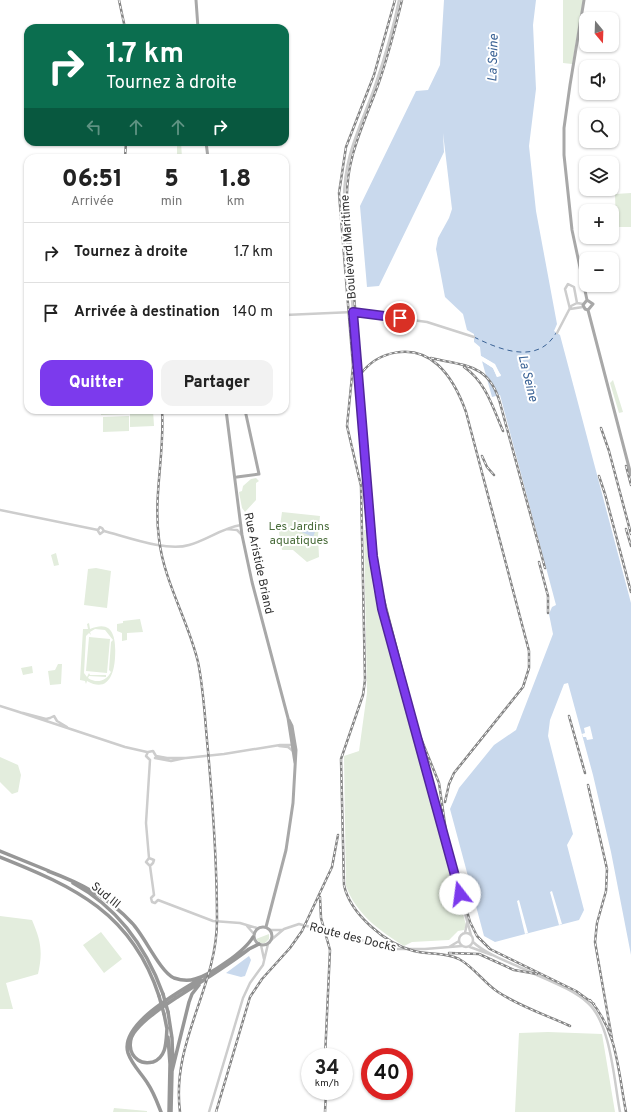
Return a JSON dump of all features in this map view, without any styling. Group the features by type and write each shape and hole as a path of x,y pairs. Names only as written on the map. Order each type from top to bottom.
{"highway":[{"name":"Sud III","path":"0,851 48,871 91,894 122,922 145,954 155,973 161,995"},
{"name":"Sud III","path":"0,857 68,886 107,913 140,952 161,995"},
{"path":"48,871 84,886 120,911 136,927 162,966 174,978 190,980 211,971"},
{"path":"161,1112 155,1096 128,1054 127,1040 130,1033 148,1015 237,954 254,935"},
{"path":"167,1028 166,1045 160,1058 146,1063 134,1056 130,1048 130,1043 135,1031 161,1009 249,949 260,945"},
{"path":"172,1071 192,994 209,976"},
{"path":"161,995 172,1038 170,1112"},
{"path":"166,1013 170,1064 170,1112"}],"main road":[{"path":"196,0 198,24"},
{"path":"584,0 565,121 564,155 572,229 587,300 593,304 588,310"},
{"path":"587,300 583,305 588,310 631,475"},
{"name":"Rue Aristide Briand","path":"226,414 242,535 252,582 288,718 294,751"},
{"path":"237,477 259,474 246,414"},
{"path":"233,471 237,477"},
{"path":"235,483 237,477"},
{"name":"Rue Aristide Briand","path":"266,927 290,830 294,793 295,742 292,726 288,718"},
{"path":"266,927 270,930 271,940 268,944 260,945 254,935 257,928 266,927"}],"street":[{"name":"Boulevard Maritime","path":"399,0 381,68 351,147 346,170 344,204 372,548 378,589 471,935"},
{"path":"570,309 565,289 568,284 574,287 577,303"},
{"path":"577,303 583,305"},
{"path":"557,333 570,309 577,303"},
{"path":"570,309 583,305"},
{"path":"289,315 353,312 427,322 474,336"},
{"path":"0,510 98,530 100,527 104,531 153,543 178,547 196,544 227,529 241,527"},
{"path":"227,529 237,530 242,535"},
{"path":"0,706 46,718 54,716 56,722"},
{"path":"16,711 38,720 56,722 69,728 133,749 148,752 153,751 155,757"},
{"path":"287,746 292,738"},
{"path":"150,760 155,757 186,758 287,746 293,745 295,742"},
{"path":"287,746 294,751"},
{"path":"133,749 150,760 146,823 149,858 146,862 150,866 154,895 151,898 152,902 155,903 158,900"},
{"path":"146,756 148,752"},
{"path":"149,858 154,860 150,866"},
{"path":"154,895 157,896 158,900 213,921 240,922 247,926 257,928"},
{"name":"Boulevard Maritime","path":"465,933 467,923"},
{"name":"Route des Docks","path":"284,930 292,925 301,924 394,949 447,948 462,946"},
{"path":"247,926 254,935"},
{"path":"270,930 284,930"},
{"path":"271,940 284,930"},
{"path":"494,956 473,942 471,935 465,933 460,936 459,941 462,946 470,946 494,956 575,994 594,1010 605,1030 620,1112"},
{"name":"Route des Docks","path":"447,948 459,941"},
{"path":"470,946 473,942"},
{"path":"210,1112 244,994 264,962 268,944"},
{"path":"260,945 264,962"}],"green space":[{"path":"563,0 583,0 581,12 579,12 579,23 572,64 563,63"},
{"path":"177,146 181,146 182,154 177,154"},
{"path":"631,193 631,227 619,227 619,204 615,204 615,196 619,196 619,194"},
{"path":"613,380 623,412 619,413 610,383"},
{"path":"101,414 130,414 101,415"},
{"path":"130,414 153,414 154,426 130,427"},
{"path":"129,416 129,431 103,432 103,417"},
{"path":"256,478 259,481 256,483 256,500 245,512 242,508 239,492 242,491 243,486 251,479"},
{"name":"Les Jardins aquatiques","path":"282,512 320,516 318,536 319,557 307,562 293,550 282,550 279,533"},
{"path":"364,530 368,530 373,589 466,925 464,930 458,931 449,940 412,942 404,946 378,928 362,913 350,896 346,886 344,756 359,751 367,693"},
{"path":"56,553 59,565 54,566 51,555"},
{"path":"96,568 111,571 107,608 84,605 88,569"},
{"path":"140,619 143,632 127,633 127,640 122,641 122,633 117,631 117,624 123,623 123,621"},
{"path":"89,623 90,629 98,626 105,626 112,633 114,638 115,651 113,670 108,680 100,685 87,681 86,684 85,681 80,680 83,629 88,629 87,624","holes":["95,629 105,630 113,640 111,642 109,670 111,672 107,678 101,681 95,681 88,678 89,676 106,677 106,675 90,675 89,673 87,677 84,673 86,636 89,633 91,635 90,632"]},
{"path":"89,637 110,639 107,673 86,671"},
{"path":"58,664 62,664 61,684 50,685 48,671 55,670"},
{"path":"32,666 33,673 23,675 21,668"},
{"path":"0,757 18,765 21,775 18,792 12,794 0,782"},
{"path":"0,916 32,920 41,953 38,974 6,983 13,1009 0,1009"},
{"path":"101,932 122,959 104,973 83,945"},
{"path":"269,934 269,939 265,943 260,943 256,939"},
{"path":"548,1032 602,1034 615,1112 515,1112 519,1033"},
{"path":"114,1108 147,1111 147,1112 113,1112"}],"water":[{"name":"La Seine","path":"444,0 536,0 533,25 536,89 529,146 536,211 557,324 554,331 560,335 631,603 631,955 611,852 593,775 568,683 564,684 550,720 548,736 573,834 567,845 584,910 579,920 495,942 484,936 450,809 459,788 494,745 516,730 553,634 549,614 552,607 556,605 500,395 492,397 482,361 493,368 497,377 501,375 491,362 481,356 480,347 474,342 474,334 467,330 463,314 445,297 436,249 438,238 449,218 452,209 443,133 444,152 379,286 367,287 360,206 416,91 428,90 440,65"},
{"path":"308,524 315,532 313,537 297,530 299,526 304,528"},
{"path":"249,956 251,960 245,976 241,977 226,973"}],"pier":[{"path":"481,356 495,364 501,376 497,377 493,368 482,361"},
{"path":"590,726 593,739 587,740 582,734 585,733 584,728"},
{"path":"552,891 562,924 559,925 550,892"},
{"path":"519,900 528,933 525,934 517,901"}],"ferry route":[{"path":"474,337 507,350 529,352 539,349 548,343 556,333"}],"railway":[{"path":"119,0 124,24"},
{"path":"395,0 374,75 346,147 339,193 353,366 347,426 361,486 365,680 363,695 341,759 344,885 348,896 361,917 381,935 392,942 414,951 448,955 459,959 506,997 570,1026"},
{"path":"359,359 347,188 356,143 385,64 402,0"},
{"path":"125,154 126,146"},
{"path":"360,375 368,366 386,355 397,352 408,352 428,358 438,365 451,381 466,412 529,651 529,668 523,687 454,773 449,784 445,802"},
{"path":"359,354 376,553 381,588 418,731 439,783 447,838 470,922 477,936 490,949 576,991 594,1004"},
{"path":"431,358 474,368 489,380 495,390 500,403 545,568"},
{"path":"464,367 478,380 488,396 503,431"},
{"path":"162,414 162,442 157,507 159,539 166,570 194,646 200,673 212,793 216,877 217,920 215,945 210,969 182,1062 179,1086 180,1112"},
{"path":"601,428 609,451 631,534"},
{"path":"482,456 487,467 494,475"},
{"path":"626,466 631,485"},
{"path":"599,476 631,592"},
{"path":"626,529 631,546"},
{"path":"539,562 548,596 548,613"},
{"path":"569,716 585,773"},
{"path":"588,785 607,869 606,891 597,923 595,942 612,1039"},
{"path":"216,1112 250,997 262,979 290,948 302,931 332,867 338,835"},
{"path":"320,897 321,918 330,950 325,1048"},
{"path":"449,953 479,954 514,970 537,974"},
{"path":"590,1000 599,1012 612,1039 616,1053 626,1112"},
{"path":"325,1112 326,1100"}],"route":[{"path":"400,318 353,312 375,575 382,609 460,894"}]}
